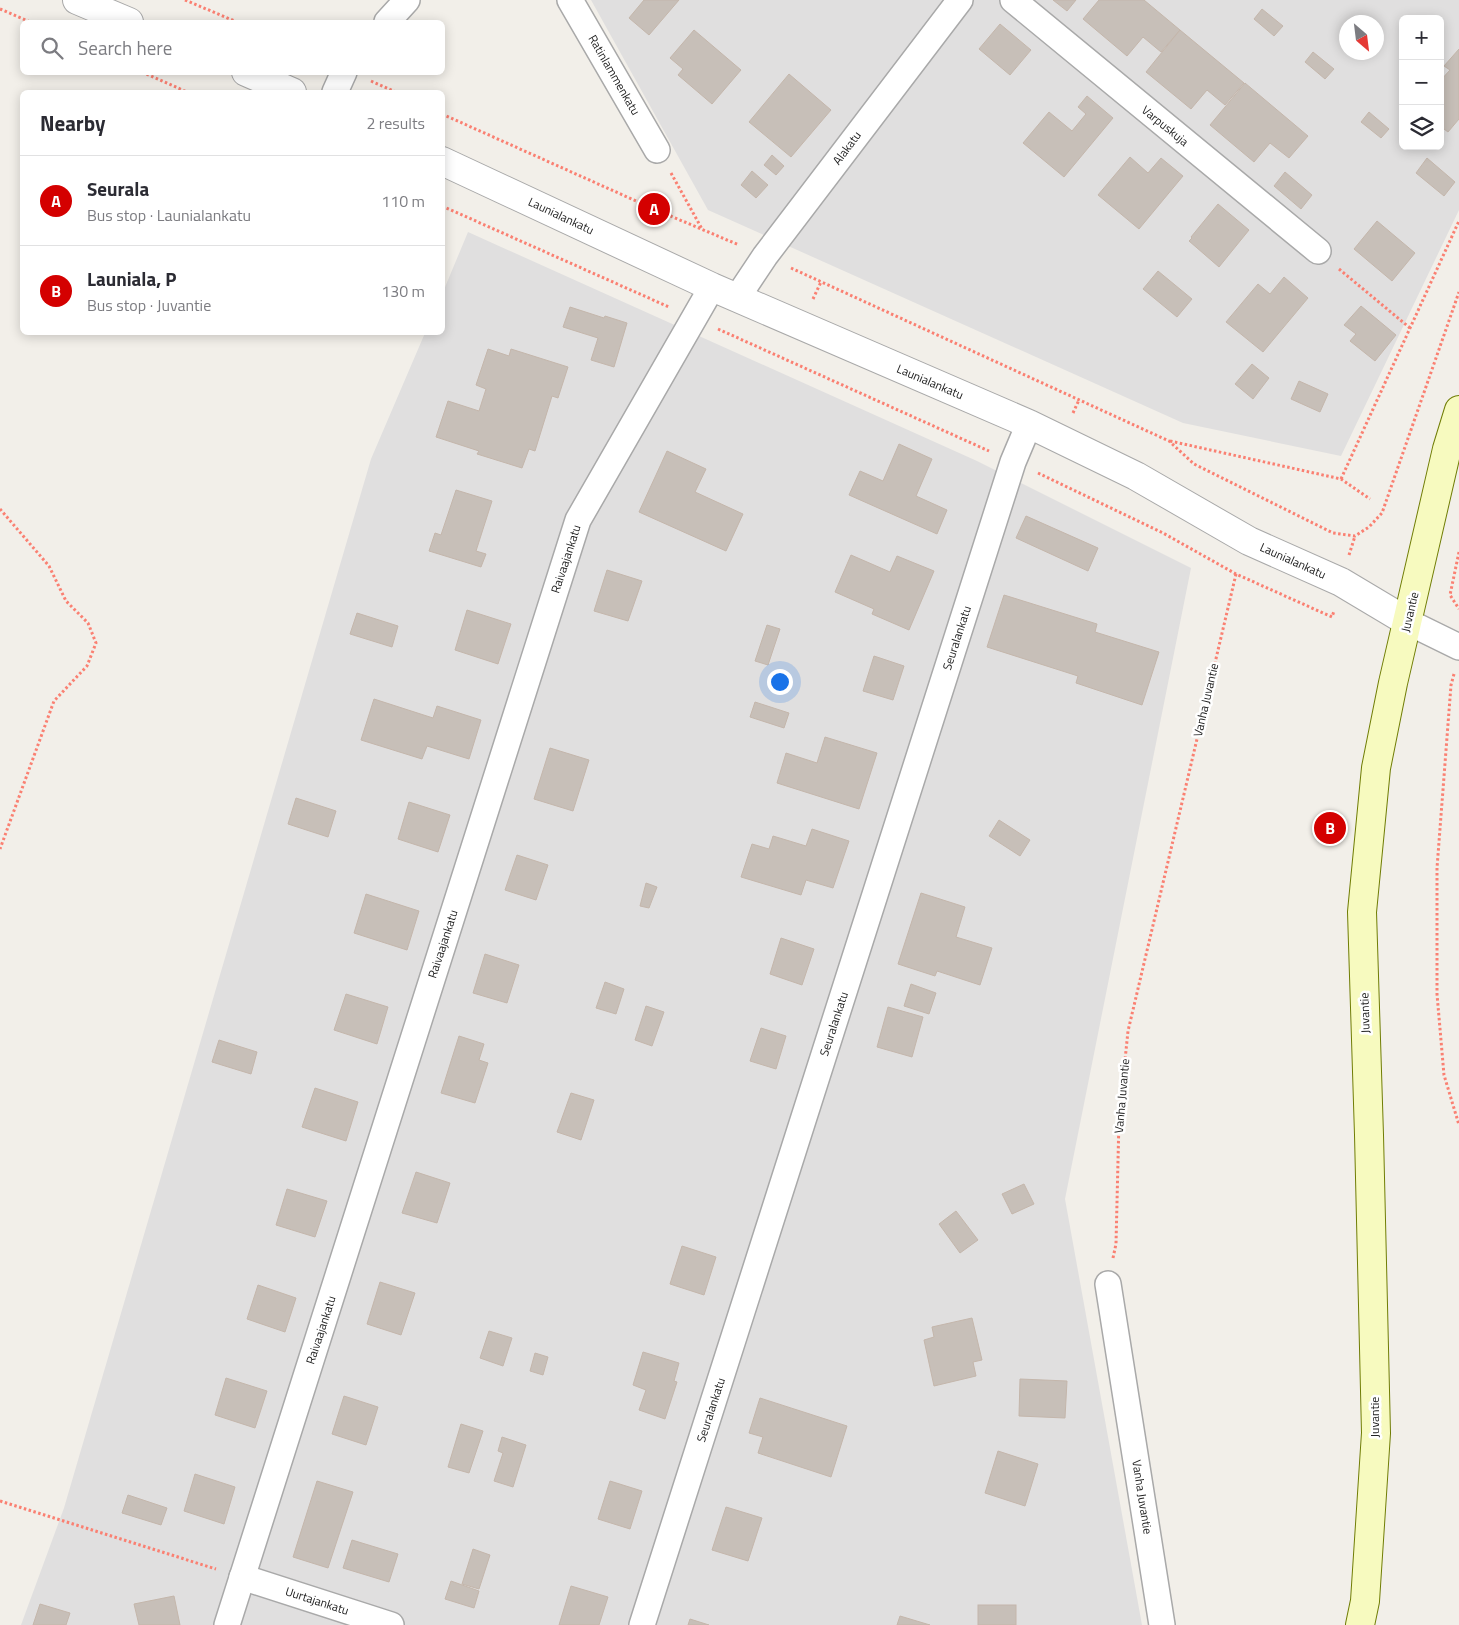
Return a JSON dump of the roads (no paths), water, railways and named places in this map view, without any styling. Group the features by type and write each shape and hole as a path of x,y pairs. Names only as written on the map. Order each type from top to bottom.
{"main road":[{"name":"Juvantie","path":"1360,1625 1365,1601 1376,1433 1362,912 1376,768 1393,683 1447,449 1459,410"}],"street":[{"path":"77,0 125,20"},
{"path":"389,20 407,0"},
{"name":"Ratinlammenkatu","path":"570,0 658,150"},
{"name":"Alakatu","path":"737,298 765,256 960,0"},
{"name":"Varpuskuja","path":"1013,0 1318,251"},
{"path":"253,75 287,90"},
{"path":"336,90 343,75"},
{"name":"Launialankatu","path":"445,162 712,287 1029,424 1136,476 1249,541 1341,582 1408,622"},
{"name":"Raivaajankatu","path":"227,1625 578,520 712,287"},
{"name":"Seuralankatu","path":"642,1625 1013,462 1029,424"},
{"path":"1408,622 1459,647"},
{"name":"Vanha Juvantie","path":"1108,1284 1162,1625"},
{"name":"Uurtajankatu","path":"242,1577 391,1625"}],"place":[{"name":"Seurala","path":"654,209"},
{"name":"Launiala, P","path":"1330,828"}]}
